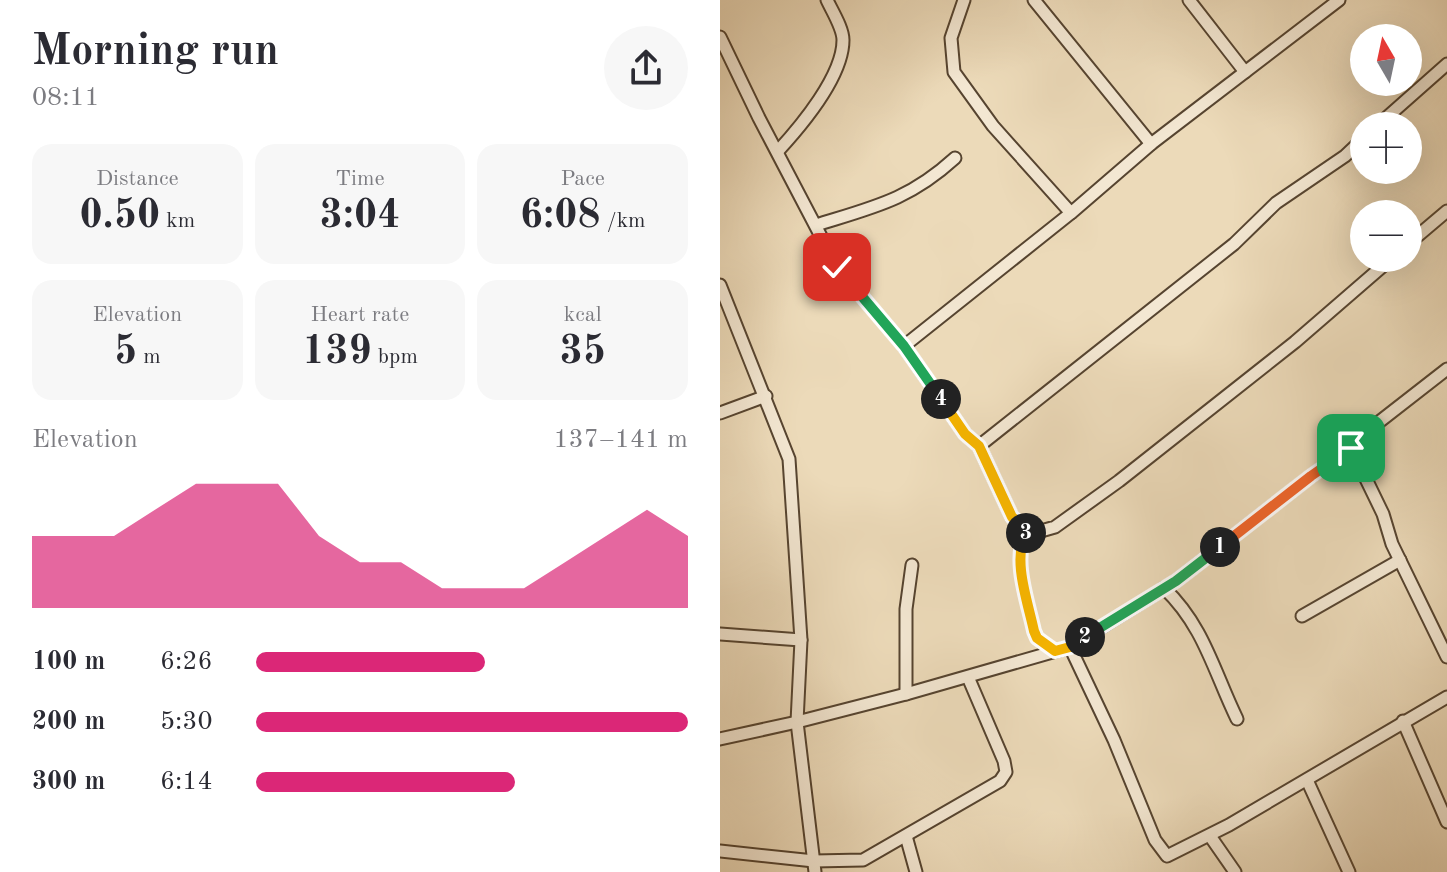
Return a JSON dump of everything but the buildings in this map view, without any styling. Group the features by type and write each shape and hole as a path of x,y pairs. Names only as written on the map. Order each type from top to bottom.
{"street":[{"path":"778,151 809,117 840,56 844,37 827,0"},
{"path":"964,0 951,38 954,72 993,126 1071,213"},
{"path":"1034,0 1151,144"},
{"path":"1189,0 1245,72"},
{"path":"904,346 1071,213 1151,144 1338,0"},
{"path":"720,37 837,267 904,346 965,434 979,446 1012,517 1034,533 1055,527 1119,481 1295,342 1376,272"},
{"path":"1393,112 1447,64"},
{"path":"979,446 1234,244 1276,203 1350,151"},
{"path":"816,225 893,201 935,176 955,158"},
{"path":"1422,232 1447,211"},
{"path":"720,285 789,459 801,640 797,722 814,866"},
{"path":"720,739 906,694 1070,647 1164,588 1351,448 1370,429 1447,369"},
{"path":"720,413 766,396"},
{"path":"1351,448 1383,514 1392,544 1447,657"},
{"path":"1302,616 1400,560"},
{"path":"906,694 906,609 912,565"},
{"path":"1164,588 1184,607 1201,636 1237,719"},
{"path":"720,634 801,640"},
{"path":"1070,647 1114,740 1155,840 1167,856 1165,872"},
{"path":"720,851 814,866 863,860 1000,781 1006,772 1004,761 968,677"},
{"path":"1167,856 1210,836 1447,697"},
{"path":"1403,721 1447,822"},
{"path":"1307,780 1349,872"},
{"path":"906,836 916,872"},
{"path":"1210,836 1235,872"}],"lane":[{"path":"1028,530 1021,542 1020,555 1034,631 1037,638 1055,651"}],"route":[{"path":"837,267 880,315 965,434 979,446 1012,517 1028,530 1021,542 1020,555 1034,631 1037,638 1055,651 1070,647 1176,581 1351,448"}]}
